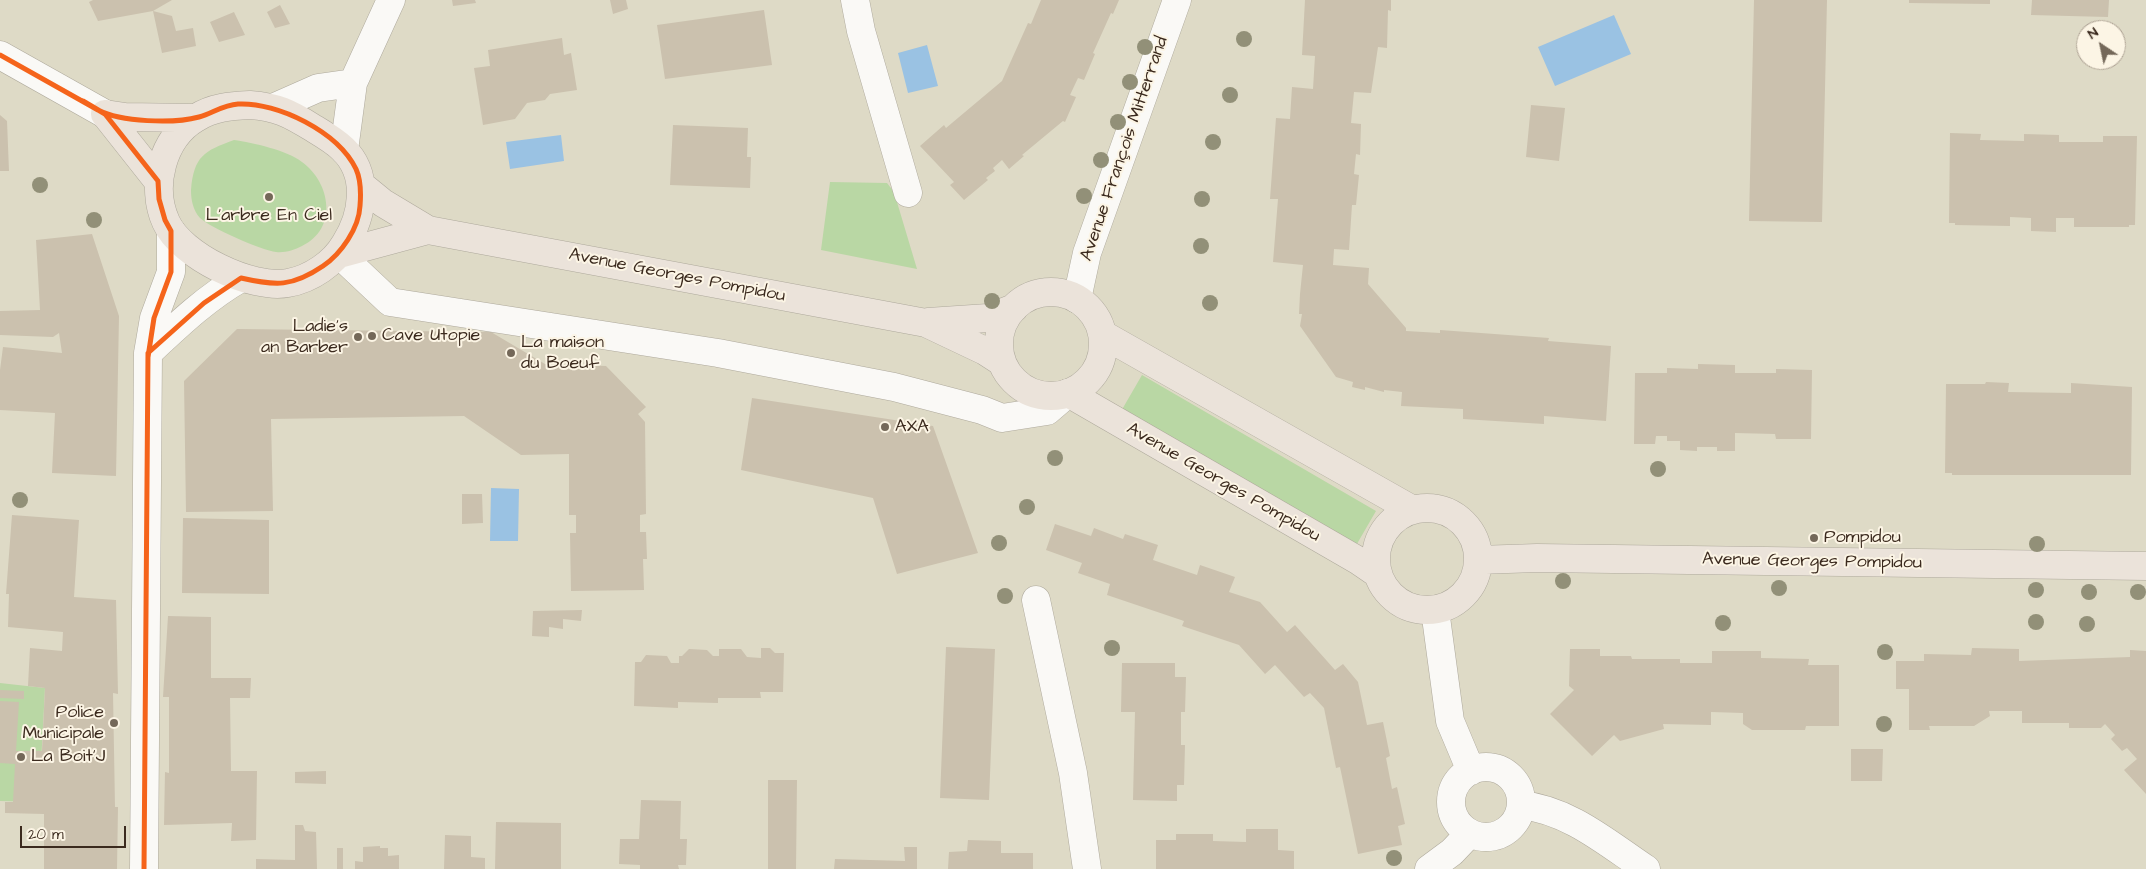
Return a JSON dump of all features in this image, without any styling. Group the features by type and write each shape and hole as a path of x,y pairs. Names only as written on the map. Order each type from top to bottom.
{"main road":[{"path":"105,114 125,117 194,118 226,106 275,107 323,134 344,150 354,166 361,185 361,210 353,231 339,254 320,270 289,283 270,284 241,278 220,268 188,248 171,231 165,220 159,199 158,182 169,147 180,131 194,118"},
{"path":"105,114 158,182"},
{"name":"Avenue Georges Pompidou","path":"361,185 383,203 428,230 926,323 985,351 1002,362"},
{"name":"Avenue Georges Pompidou","path":"339,254 428,230"},
{"path":"1047,292 1062,293 1077,299 1088,308 1097,320 1102,334 1103,349 1096,370 1081,386 1068,393 1055,396 1028,391 1017,384 1002,362 998,347 1000,331 1006,316 1031,296 1047,292"},
{"name":"Avenue Georges Pompidou","path":"926,323 988,318 1014,308"},
{"path":"1102,334 1413,510"},
{"name":"Avenue Georges Pompidou","path":"1068,393 1359,561 1378,574"},
{"path":"1440,509 1458,518 1471,533 1477,546 1478,560 1475,577 1466,592 1452,604 1435,610 1413,608 1394,599 1383,587 1375,558 1378,542 1386,528 1398,516 1413,510 1440,509"},
{"name":"Avenue Georges Pompidou","path":"1478,560 1537,558 2146,566"}],"street":[{"path":"344,150 353,83 391,0"},
{"path":"854,0 861,31 908,193"},
{"name":"Avenue François Mitterrand","path":"1077,299 1087,253 1177,0"},
{"path":"0,55 105,114"},
{"path":"275,107 318,88 353,83"},
{"path":"144,869 148,353 154,318 171,272 171,231"},
{"path":"339,254 390,302 718,354 894,387 982,410 1002,418 1048,411 1068,393"},
{"path":"148,353 197,307 241,278"},
{"path":"1036,600 1073,772 1087,869"},
{"path":"1435,610 1450,721 1470,771"},
{"path":"1486,768 1501,771 1516,785 1521,805 1517,818 1508,829 1496,836 1483,838 1469,834 1454,818 1451,807 1455,786 1461,777 1470,771 1486,768"},
{"path":"1521,805 1535,806 1575,821 1646,869"},
{"path":"1429,869 1452,852 1469,834"}],"green space":[{"path":"234,140 260,145 288,154 302,162 312,171 324,193 326,206 321,229 314,238 296,249 286,252 269,251 236,238 200,218 194,208 191,197 192,179 198,162 208,152"},
{"path":"830,182 887,183 894,192 917,269 821,250"},
{"path":"1142,375 1376,511 1354,549 1120,413"},
{"path":"0,683 45,688 39,802 0,801"}],"water":[{"path":"1614,15 1631,54 1555,86 1538,47"},
{"path":"927,45 938,86 908,93 898,53"},
{"path":"561,135 564,161 510,169 506,142"},
{"path":"491,488 519,489 518,541 490,541"}],"building":[{"path":"93,0 172,0 153,11 98,21 89,2"},
{"path":"452,0 475,0 476,3 453,6"},
{"path":"610,0 626,0 628,9 613,14"},
{"path":"1041,0 1119,0 1093,53 1095,54 1084,80 1078,78 1070,95 1076,97 1065,122 1063,121 1022,155 1024,156 1009,169 1002,160 993,168 995,171 986,178 988,180 964,200 950,185 954,182 920,146 944,125 946,128 1002,81 1028,23 1031,24"},
{"path":"1305,0 1391,0 1391,11 1388,10 1387,48 1378,47 1371,93 1354,92 1351,123 1361,124 1360,155 1356,154 1354,174 1359,175 1356,205 1352,205 1349,250 1334,249 1333,265 1369,268 1368,284 1406,328 1406,331 1440,333 1440,330 1549,338 1548,341 1611,346 1606,421 1544,416 1544,424 1463,419 1463,409 1401,406 1402,392 1384,390 1384,392 1365,387 1365,390 1352,387 1353,382 1336,377 1300,326 1302,314 1299,314 1303,265 1273,262 1278,199 1270,199 1276,118 1290,119 1292,87 1313,89 1315,56 1302,55"},
{"path":"1754,0 1827,0 1822,222 1749,221"},
{"path":"1909,0 1990,0 1990,4 1909,3"},
{"path":"2032,0 2109,0 2108,17 2031,15"},
{"path":"280,5 290,24 275,28 267,12"},
{"path":"764,10 772,65 665,79 657,25"},
{"path":"153,11 172,16 176,31 193,28 196,46 162,53"},
{"path":"234,12 245,35 219,42 210,22"},
{"path":"562,38 564,55 571,53 577,90 550,94 545,100 527,103 515,119 483,125 474,68 490,66 488,50"},
{"path":"1531,105 1565,108 1559,161 1526,157"},
{"path":"0,115 7,121 9,171 0,171"},
{"path":"673,125 748,128 747,157 751,157 750,188 670,185"},
{"path":"1950,133 1981,134 1980,140 2024,141 2024,134 2059,135 2059,142 2103,142 2103,136 2137,136 2135,225 2129,225 2129,227 2074,227 2074,218 2056,218 2056,232 2031,231 2031,218 2010,217 2010,226 1955,225 1955,223 1949,223"},
{"path":"92,234 119,316 116,476 52,473 55,413 0,410 0,370 3,347 62,353 59,333 53,337 0,335 0,311 40,310 36,240"},
{"path":"237,329 491,332 545,364 606,366 646,407 638,414 645,422 646,514 640,515 640,532 646,532 647,559 643,559 644,590 571,591 570,533 576,533 576,515 569,515 569,454 521,455 464,416 271,419 273,511 186,512 184,381"},
{"path":"1698,364 1735,365 1735,373 1776,373 1776,369 1812,370 1811,439 1776,439 1775,434 1735,433 1735,451 1717,451 1717,447 1697,447 1697,451 1680,450 1680,441 1667,441 1667,436 1656,436 1655,444 1634,444 1635,373 1667,373 1667,368 1698,369"},
{"path":"1986,382 2009,383 2008,392 2071,393 2071,383 2132,387 2131,475 1952,475 1952,473 1945,473 1946,384 1985,384"},
{"path":"752,398 933,426 978,553 897,574 873,498 741,470"},
{"path":"462,494 482,494 483,523 462,524"},
{"path":"12,515 79,520 74,597 116,600 118,694 113,693 115,807 118,807 117,869 44,869 44,814 5,813 5,802 13,802 15,764 0,763 0,701 19,702 16,751 42,751 45,688 28,686 30,648 62,651 63,632 8,627 9,594 6,594"},
{"path":"183,518 269,520 269,594 182,593"},
{"path":"1055,524 1091,536 1094,528 1123,539 1125,534 1158,545 1153,560 1197,575 1200,565 1235,577 1229,592 1260,602 1287,632 1295,625 1335,670 1343,664 1358,682 1367,725 1383,722 1390,756 1386,758 1392,789 1397,787 1405,824 1398,826 1402,845 1358,854 1340,767 1336,768 1324,708 1310,693 1304,697 1275,665 1265,674 1239,645 1182,626 1184,621 1107,595 1110,584 1078,573 1082,563 1046,550"},
{"path":"582,610 581,621 563,619 563,629 549,627 549,637 532,636 533,611"},
{"path":"168,616 211,617 211,678 251,678 250,698 230,698 231,771 257,771 256,840 231,841 232,823 164,825 165,772 169,773 169,697 163,697"},
{"path":"946,647 995,649 989,800 940,798"},
{"path":"761,648 770,648 775,653 784,653 783,692 760,692 761,698 718,698 718,703 678,702 678,708 634,706 635,662 641,662 646,655 667,656 671,663 679,663 679,656 682,656 689,649 707,650 713,656 719,656 719,649 741,649 747,657 761,658"},
{"path":"1972,648 2019,649 2019,661 2130,657 2130,650 2146,651 2146,794 2124,770 2137,759 2127,748 2122,751 2111,739 2115,735 2105,724 2101,728 2069,728 2069,723 2022,723 2022,711 1989,711 1990,716 1974,726 1929,726 1930,730 1909,730 1909,689 1896,689 1896,661 1924,661 1924,654 1971,655"},
{"path":"1570,649 1600,649 1600,656 1631,656 1632,659 1680,659 1680,663 1712,663 1712,651 1761,651 1761,658 1809,659 1808,665 1839,665 1839,726 1806,726 1805,730 1752,730 1743,724 1743,713 1711,712 1711,725 1663,724 1664,729 1620,741 1614,735 1592,756 1550,714 1574,690 1569,686"},
{"path":"1122,663 1175,663 1175,677 1186,677 1185,712 1181,712 1181,745 1185,745 1184,785 1177,785 1177,801 1133,800 1135,712 1121,712"},
{"path":"0,690 24,691 24,699 0,698"},
{"path":"1851,749 1883,749 1882,781 1851,781"},
{"path":"326,771 326,784 295,783 295,772"},
{"path":"768,780 797,780 796,869 768,869"},
{"path":"641,800 681,801 680,839 687,839 686,865 678,865 679,869 640,869 640,865 619,864 620,839 639,839"},
{"path":"496,822 561,823 561,869 495,869"},
{"path":"295,825 303,825 305,831 316,832 317,869 256,869 256,859 295,860"},
{"path":"1246,829 1278,829 1278,850 1294,851 1294,869 1156,869 1156,840 1176,840 1176,834 1213,834 1213,841 1246,842"},
{"path":"445,835 471,836 471,857 485,858 485,869 444,869"},
{"path":"968,840 1001,841 1001,853 1033,853 1033,869 948,869 949,852 967,851"},
{"path":"380,846 380,848 388,848 388,856 399,855 399,869 355,869 355,861 363,862 363,847"},
{"path":"904,847 917,847 917,869 834,869 835,859 905,861"},
{"path":"337,848 343,848 343,869 337,869"}],"transit line":[{"path":"0,55 98,110 120,117 147,121 175,121 199,117 238,104 271,108 305,122 336,143 356,169 360,182 359,214 353,231 342,248 330,261 302,278 284,283 241,278 204,303 148,353 144,869"},
{"path":"83,101 105,114 158,181 159,199 165,220 171,231 171,272 154,318 148,357"}],"place":[{"name":"L’arbre En Ciel","path":"269,197"},
{"name":"Cave Utopie","path":"372,336"},
{"name":"Ladie's an Barber","path":"358,337"},
{"name":"La maison du Boeuf","path":"511,353"},
{"name":"AXA","path":"885,427"},
{"name":"Pompidou","path":"1814,538"},
{"name":"Police Municipale","path":"114,723"},
{"name":"La Boit'J","path":"21,757"}]}
